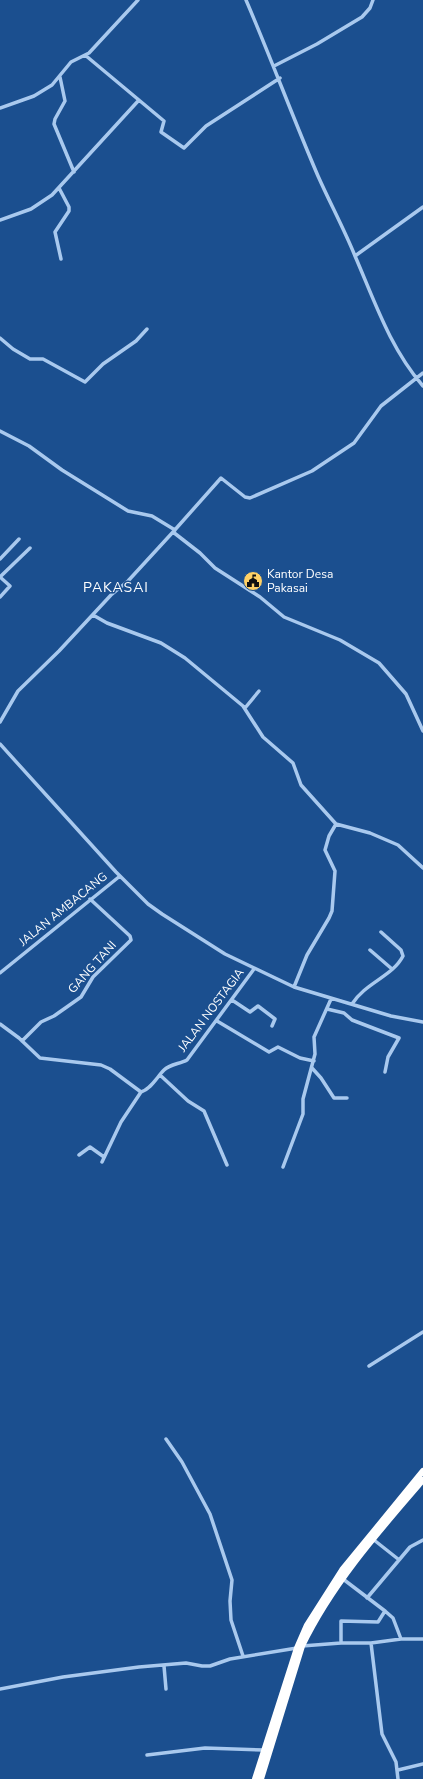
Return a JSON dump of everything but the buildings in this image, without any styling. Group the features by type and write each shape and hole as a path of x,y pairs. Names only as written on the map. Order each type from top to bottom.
{"highway":[{"path":"327,1596 343,1579 374,1540 419,1481 423,1471"},
{"path":"261,1779 275,1724 300,1647 327,1596 342,1570 419,1481"},
{"path":"255,1779 264,1750 275,1724"}],"street":[{"path":"0,108 34,96 52,85 72,61 85,55 138,0"},
{"path":"246,0 280,78 314,167 355,256 391,342 423,386"},
{"path":"274,66 317,44 362,17 370,8 373,0"},
{"path":"85,55 164,121 161,132 184,148 206,126 280,78"},
{"path":"60,77 65,101 55,119 54,124 74,172"},
{"path":"0,220 37,206 59,188 139,100"},
{"path":"59,188 69,207 55,232 61,259"},
{"path":"355,256 423,207"},
{"path":"0,338 13,349 30,358 43,359 85,382 104,364 136,341 147,329"},
{"path":"0,722 18,691 59,651 174,531 221,478 245,497 252,498 285,481 312,470 350,447 359,438 381,406 423,373"},
{"path":"0,431 29,446 62,470 128,511 152,516 174,531 215,568 260,597 284,617 340,640 378,663 406,694 423,731"},
{"path":"0,559 19,539"},
{"path":"0,597 10,586 0,577 30,548"},
{"path":"93,615 102,621 173,649 245,708 263,737 293,763 301,785 336,824 370,833 398,845 423,868"},
{"path":"245,708 259,691"},
{"path":"0,744 120,876 148,904 162,914 221,951 254,969 294,987 391,1016 423,1022"},
{"path":"294,987 307,956 331,915 335,871 325,850 329,836 336,824"},
{"name":"JALAN AMBACANG","path":"0,973 120,876"},
{"name":"GANG TANI","path":"22,1041 41,1022 54,1016 81,997 93,978 130,940 130,936 90,900"},
{"path":"352,1004 364,989 392,969 404,953 381,932"},
{"path":"370,950 392,969"},
{"name":"JALAN NOSTAGIA","path":"102,1162 121,1122 141,1092 152,1084 167,1067 178,1065 187,1060 254,969"},
{"path":"283,1167 303,1114 303,1098 316,1054 314,1037 332,999"},
{"path":"232,1000 250,1012 258,1006 275,1018 272,1026"},
{"path":"327,1009 346,1013 352,1020 399,1038 388,1057 385,1072"},
{"path":"217,1021 269,1052 278,1047 300,1058 314,1061"},
{"path":"0,1024 22,1041 40,1058 95,1063 107,1067 141,1092"},
{"path":"312,1068 321,1078 334,1098 347,1098"},
{"path":"160,1075 188,1101 204,1111 227,1165"},
{"path":"79,1155 90,1147 104,1157"},
{"path":"369,1366 423,1332"},
{"path":"166,1439 182,1462 210,1514 232,1580 230,1601 231,1620 243,1656"},
{"path":"374,1540 398,1560"},
{"path":"367,1598 398,1560 413,1545 423,1540"},
{"path":"343,1579 393,1618 401,1639"},
{"path":"341,1643 341,1621 378,1622 385,1611"},
{"path":"0,1689 63,1677 186,1663 210,1666 230,1658 300,1647 341,1643 372,1643 401,1639 423,1639"},
{"path":"372,1643 382,1734 395,1759 398,1770 398,1779"},
{"path":"164,1666 166,1689"},
{"path":"147,1756 205,1748 264,1750"},
{"path":"398,1770 423,1764"}],"place":[{"name":"Kantor Desa Pakasai","path":"253,581"}],"district":[{"name":"PAKASAI","path":"116,587"}]}
